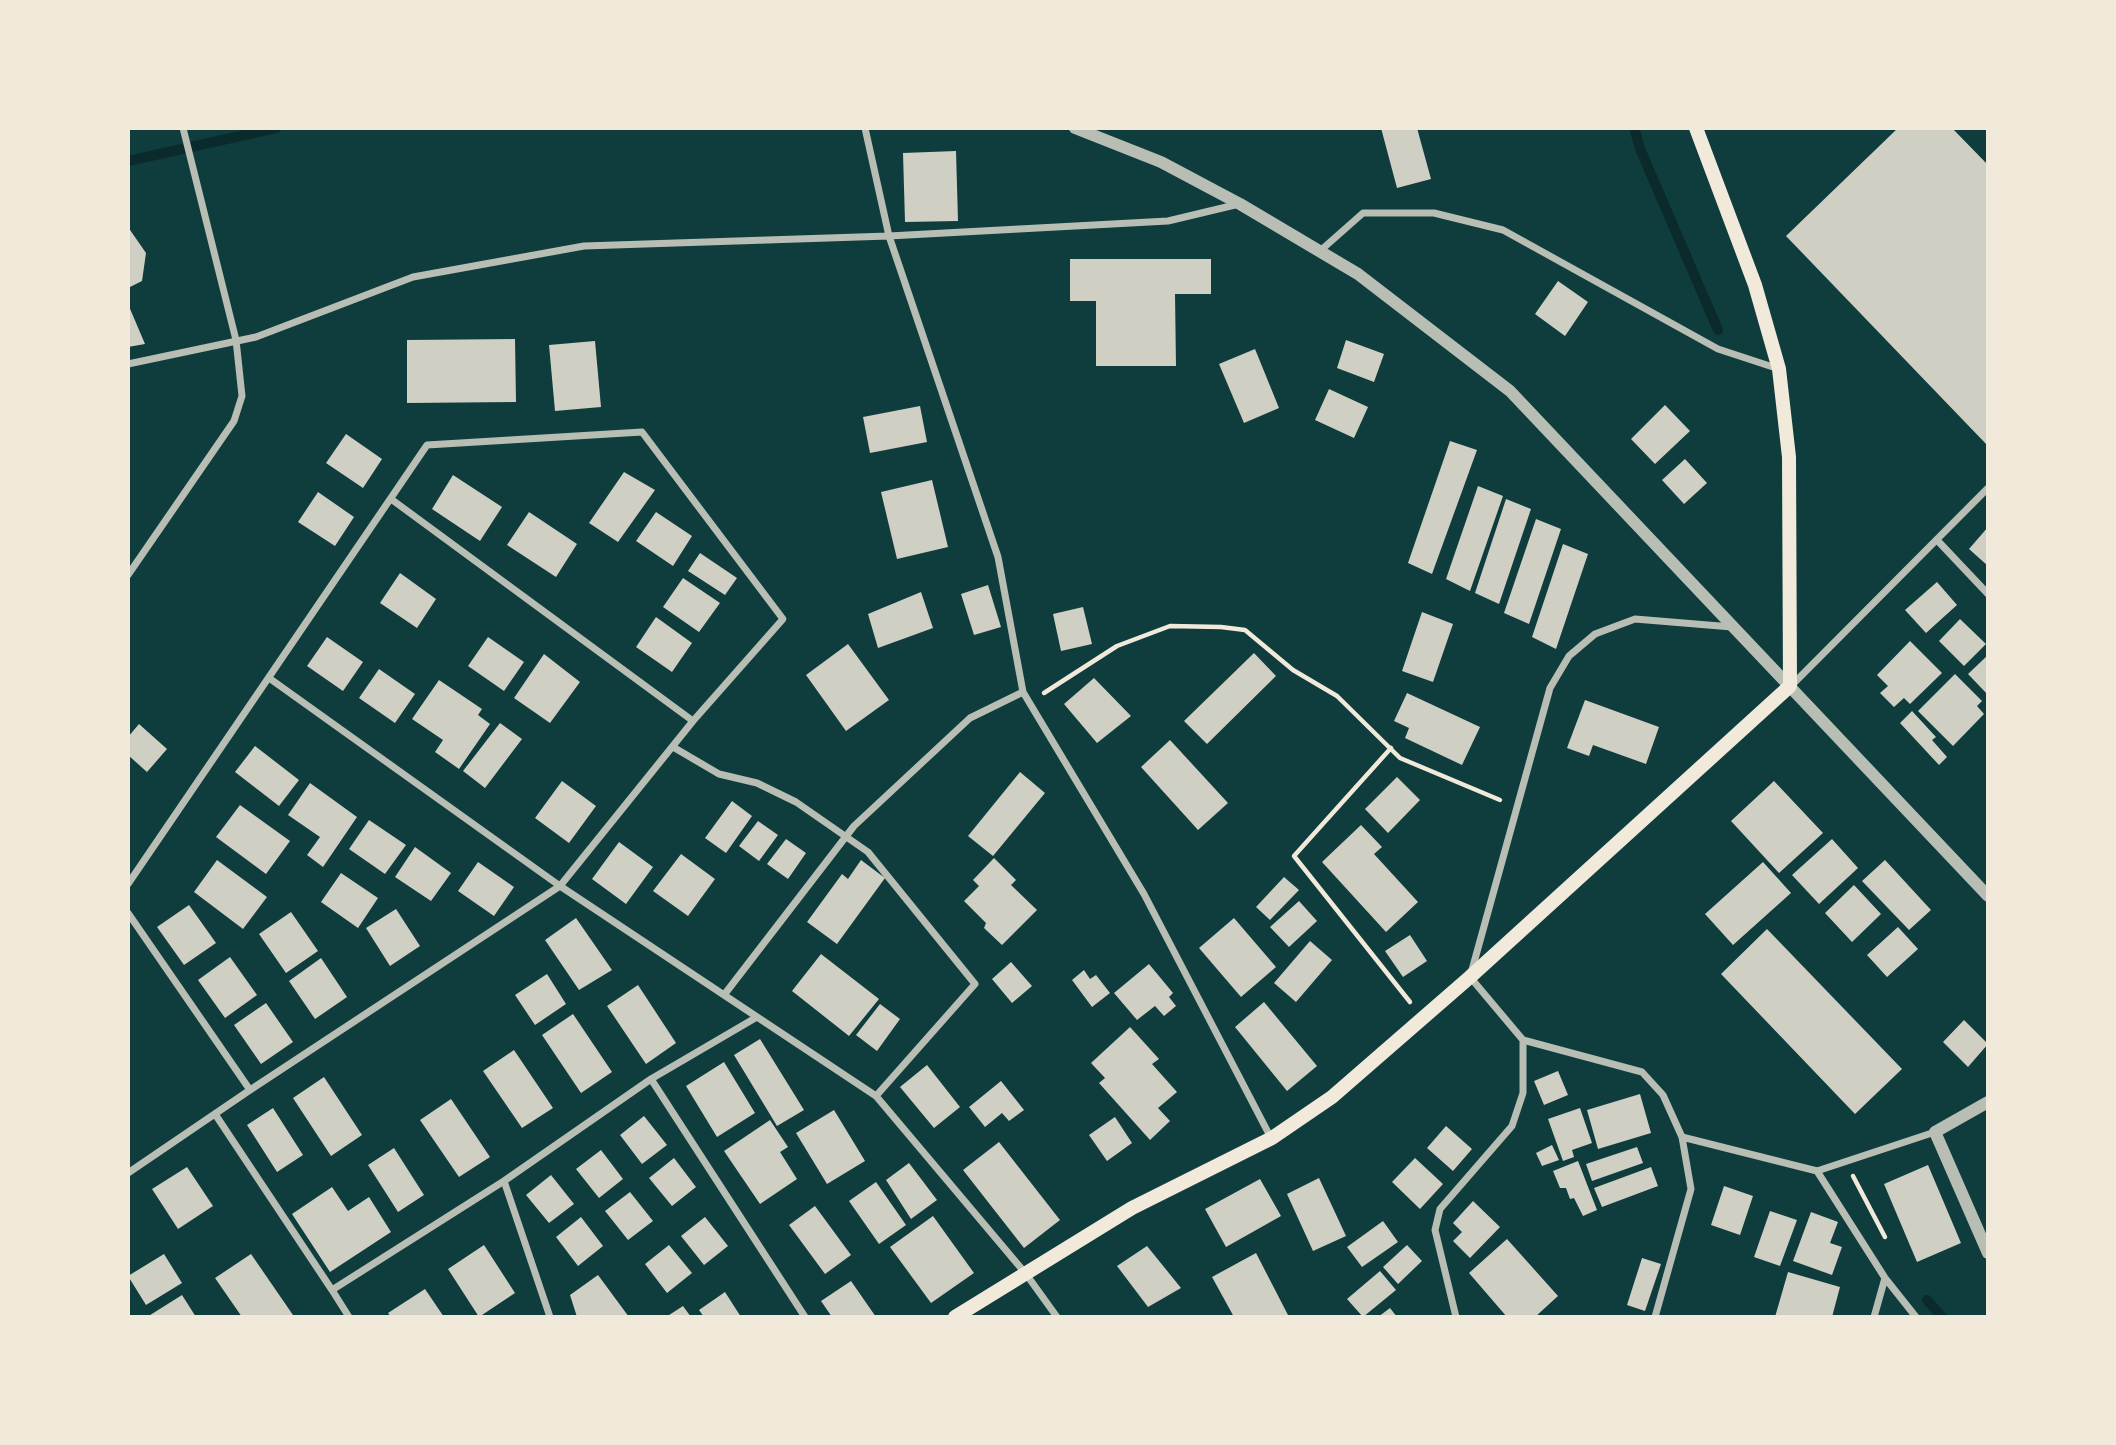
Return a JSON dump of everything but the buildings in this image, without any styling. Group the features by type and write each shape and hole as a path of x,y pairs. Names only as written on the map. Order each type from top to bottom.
{"main road":[{"path":"955,1317 1132,1208 1272,1138 1332,1097 1470,977 1790,686 1789,457 1779,369 1755,285 1696,128"}],"street":[{"path":"128,575 234,421 242,396 236,340 183,128"},
{"path":"865,128 889,236 998,557 1023,692 1144,894 1272,1138"},
{"path":"1075,128 1161,162 1320,251 1358,274 1510,391 1988,896"},
{"path":"128,364 256,337 413,277 584,246 889,236 1168,221 1240,204"},
{"path":"1320,251 1363,213 1434,213 1503,230 1718,349 1779,369"},
{"path":"128,884 427,445 642,432 783,619 693,721 560,886 128,1173"},
{"path":"1790,686 1988,488"},
{"path":"391,499 693,721"},
{"path":"1937,540 1988,594"},
{"path":"1655,1317 1691,1189 1682,1137 1663,1095 1642,1072 1523,1040 1470,977 1550,688 1569,656 1595,634 1635,620 1735,628"},
{"path":"270,678 560,886 876,1096 1026,1274 1057,1317"},
{"path":"724,995 854,826 970,718 1023,692"},
{"path":"673,747 719,774 757,783 796,802 868,852 975,984 876,1096"},
{"path":"128,913 250,1090"},
{"path":"332,1290 504,1181 651,1079 757,1017"},
{"path":"1456,1317 1436,1230 1440,1209 1512,1126 1523,1093 1523,1040"},
{"path":"651,1079 805,1317"},
{"path":"1682,1137 1817,1171 1935,1132 1988,1102"},
{"path":"215,1114 349,1317"},
{"path":"1935,1132 1988,1253"},
{"path":"1817,1171 1885,1278 1916,1317"},
{"path":"504,1181 550,1317"},
{"path":"1874,1317 1885,1278"}],"path":[{"path":"1030,704 1117,646 1170,626 1245,630 1293,670 1337,696 1399,758 1517,807"},
{"path":"1391,748 1294,856 1423,1018"}],"waterway":[{"path":"128,161 276,128"},
{"path":"1634,128 1641,151 1718,330"},
{"path":"1927,1300 1942,1317"}]}
